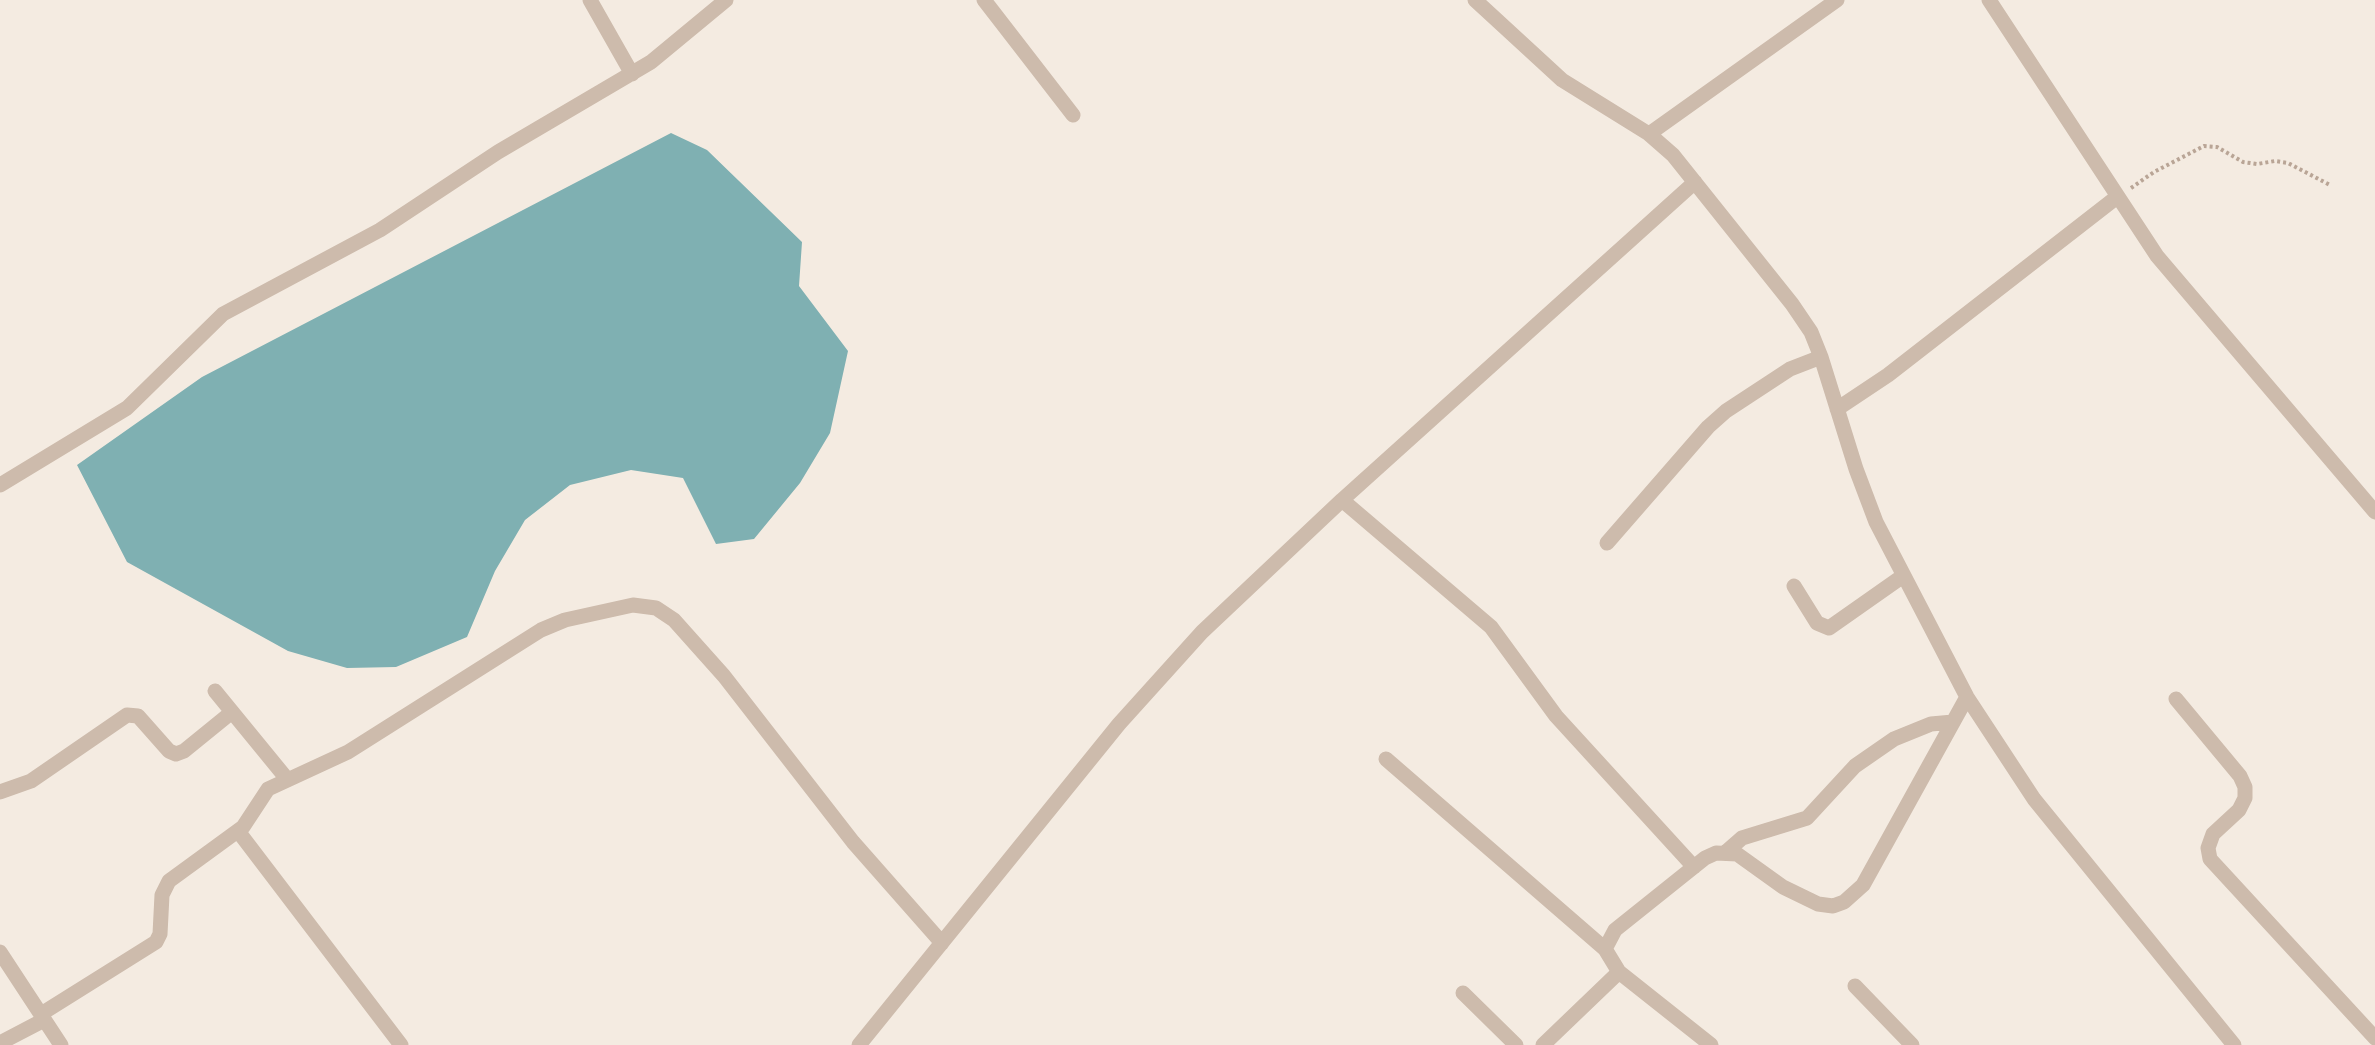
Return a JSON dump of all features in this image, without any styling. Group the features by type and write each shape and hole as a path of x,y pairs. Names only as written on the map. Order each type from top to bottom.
{"street":[{"path":"590,0 632,74"},
{"path":"0,484 121,413 223,314 380,230 498,152 632,74 689,33 726,0"},
{"path":"984,0 1073,115"},
{"path":"1475,0 1562,80 1649,134 1673,155 1792,304 1811,332 1821,357 1856,469 1876,522 1967,697 2034,799 2234,1045"},
{"path":"1649,134 1838,0"},
{"path":"1989,0 2157,256 2375,512"},
{"path":"859,1045 1154,683 1260,575 1695,182"},
{"path":"1837,409 1888,375 2117,197"},
{"path":"1607,543 1708,428 1726,411 1790,369 1821,357"},
{"path":"1342,500 1491,627 1556,716 1694,867"},
{"path":"1794,586 1817,623 1829,628 1903,576"},
{"path":"0,1043 156,942 160,934 162,895 169,881 246,824 264,793 287,779 348,752 527,638 554,624 633,605 656,608 674,620 724,676 853,842 942,943"},
{"path":"215,691 287,779"},
{"path":"1605,949 1615,930 1694,867 1716,853 1737,854 1801,897 1833,906 1844,902 1863,885 1967,697"},
{"path":"2176,699 2240,776 2245,787 2245,798 2239,810 2213,834 2208,848 2210,859 2375,1038"},
{"path":"0,792 30,781 127,715 138,716 169,751 176,754 184,751 232,712"},
{"path":"1726,852 1742,838 1807,818 1855,766 1894,739 1931,724 1953,722"},
{"path":"1386,759 1605,949 1619,972 1711,1045"},
{"path":"238,831 400,1045"},
{"path":"0,951 61,1045"},
{"path":"1543,1045 1619,972"},
{"path":"1855,986 1912,1045"},
{"path":"1463,993 1516,1045"}],"path":[{"path":"2117,197 2154,172 2204,146 2217,147 2243,162 2288,163 2330,185"}],"water":[{"path":"671,133 707,150 802,242 799,286 848,351 830,433 800,483 754,539 716,544 683,478 631,470 570,485 525,520 495,571 467,637 396,667 347,668 288,651 127,562 77,465 202,377"}]}
